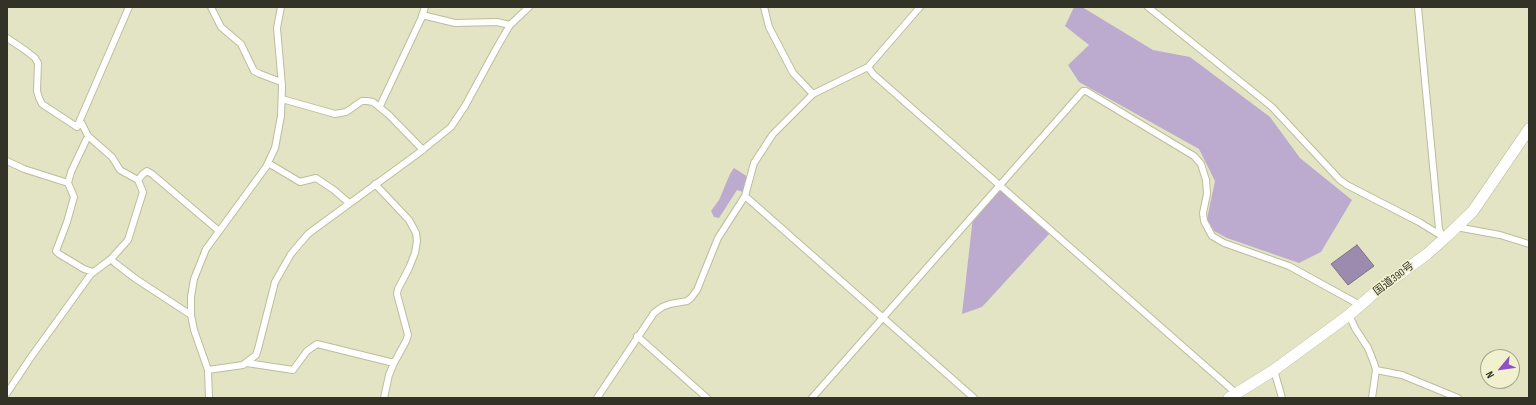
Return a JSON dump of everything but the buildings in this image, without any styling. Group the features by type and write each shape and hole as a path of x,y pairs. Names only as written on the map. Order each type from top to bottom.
{"highway":[{"name":"国道390号","path":"1233,396 1274,370 1349,315 1445,238 1473,211 1529,129"}],"street":[{"path":"7,38 35,58 38,63 38,91 42,104 77,127 129,7"},
{"path":"211,7 221,27 241,44 254,71 281,82"},
{"path":"209,398 208,370 194,330 191,315 191,297 194,278 206,249 268,163 278,138 282,99 277,28 281,7"},
{"path":"380,106 425,7"},
{"path":"208,370 243,365 256,355 275,282 283,266 308,234 446,133 458,118 510,25 529,7"},
{"path":"764,7 769,27 793,73 813,94"},
{"path":"596,398 654,313 662,307 670,304 681,303 691,298 697,290 718,238 745,196 754,163 773,134 813,94 868,67 920,7"},
{"path":"1148,7 1272,107 1340,180 1419,222 1445,238"},
{"path":"1418,7 1439,229 1441,235 1445,238"},
{"path":"422,15 455,23 497,22 510,25"},
{"path":"868,67 873,74 1000,184 1233,396"},
{"path":"812,398 1083,91 1086,91 1194,156 1201,164 1206,180 1207,194 1203,213 1204,221 1212,236 1224,243 1232,244 1290,266 1360,305"},
{"path":"282,99 335,114 346,112 362,101 373,102 380,106 422,150"},
{"path":"7,393 31,357 93,272 128,240 143,192 138,180 120,170 112,157 88,136 80,120"},
{"path":"88,136 71,172 68,183 74,197 67,222 56,251 84,269 93,272"},
{"path":"7,161 24,169 68,183"},
{"path":"268,163 300,182 316,178 334,190 349,203"},
{"path":"138,180 147,171 152,174 219,231"},
{"path":"375,184 409,220 416,234 417,241 415,253 398,288 397,294 408,335 389,375 384,398"},
{"path":"745,196 974,398"},
{"path":"1456,227 1500,235 1529,244"},
{"path":"110,258 131,275 191,315"},
{"path":"1349,315 1355,328 1368,348 1376,370 1372,398"},
{"path":"637,336 707,398"},
{"path":"247,363 293,370 308,351 317,344 394,363"},
{"path":"1274,370 1282,398"},
{"path":"1376,370 1402,375 1458,398"}],"shaded area":[{"path":"1074,7 1082,7 1153,50 1190,57 1270,117 1300,158 1352,200 1321,252 1299,263 1227,238 1214,231 1207,219 1215,181 1199,149 1079,82 1068,65 1089,45 1065,26"},
{"path":"734,168 748,177 743,192 737,190 719,218 714,217 711,211 719,200"},
{"path":"1000,187 1050,233 982,307 962,314 973,217"},
{"path":"1357,245 1374,266 1348,285 1331,264"}]}
